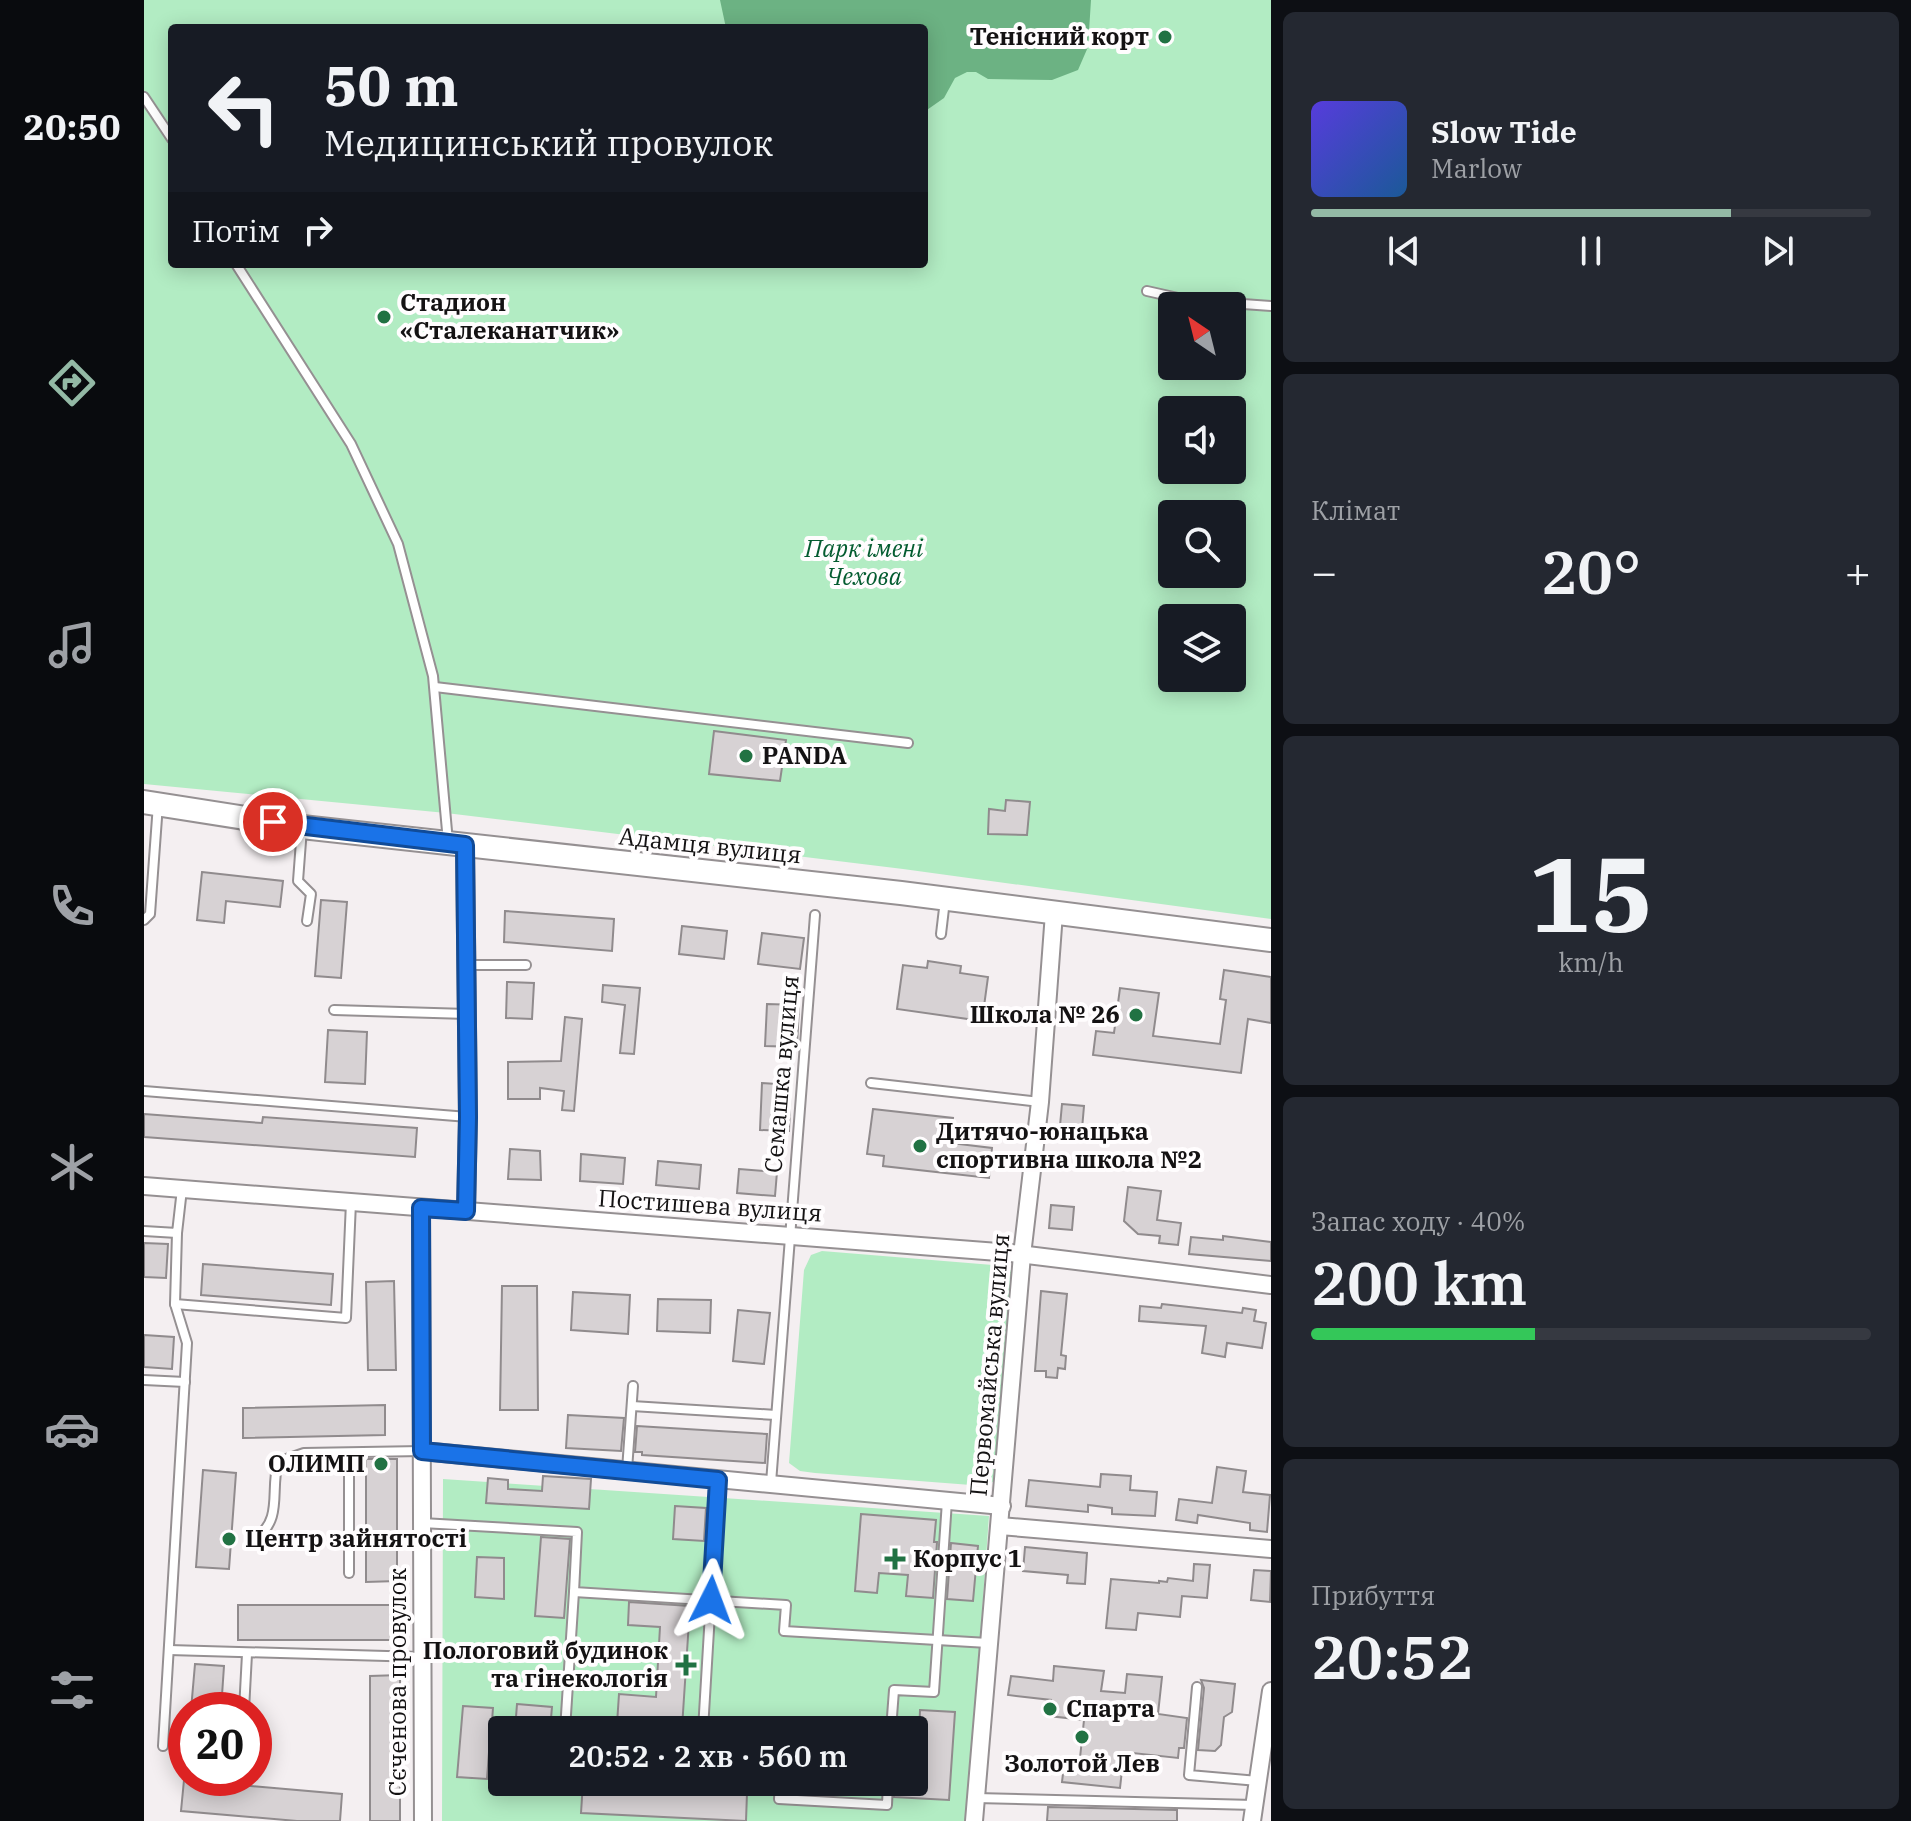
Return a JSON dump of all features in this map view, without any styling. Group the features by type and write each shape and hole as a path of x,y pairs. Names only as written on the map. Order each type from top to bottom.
{"street":[{"name":"Адамця вулиця","path":"151,803 302,827 945,899 1271,940"},
{"path":"456,844 467,965 466,1211"},
{"name":"Первомайська вулиця","path":"974,1821 1022,1255 1040,1102 1054,913"},
{"name":"Постишева вулиця","path":"144,1186 1022,1255 1271,1285"},
{"name":"Сєченова провулок","path":"421,1208 423,1821"},
{"path":"422,1451 1002,1506"},
{"path":"1000,1526 1271,1549"},
{"path":"1253,1813 1271,1691"}],"lane":[{"path":"144,97 168,133"},
{"path":"239,268 351,444 398,544 435,687 456,844"},
{"path":"1147,291 1187,300 1271,306"},
{"path":"435,687 908,743"},
{"path":"144,920 150,914 151,803"},
{"path":"302,827 298,881 311,894 307,921"},
{"path":"941,934 945,899"},
{"name":"Семашка вулиця","path":"771,1484 815,915"},
{"path":"467,965 526,965"},
{"path":"334,1010 467,1014"},
{"path":"871,1083 1040,1102"},
{"path":"144,1091 468,1117"},
{"path":"163,1746 187,1343 175,1304 182,1189"},
{"path":"175,1304 346,1318 351,1202"},
{"path":"144,1231 177,1233"},
{"path":"144,1380 185,1382"},
{"path":"627,1470 633,1386"},
{"path":"632,1406 776,1415"},
{"path":"256,1538 266,1531 273,1519 278,1462 304,1453 422,1451"},
{"path":"349,1453 349,1573"},
{"path":"704,1716 718,1480"},
{"path":"892,1716 894,1690 934,1692 947,1501"},
{"path":"422,1523 577,1532 566,1716"},
{"path":"574,1592 786,1605 784,1631 989,1643"},
{"path":"169,1650 422,1657"},
{"path":"245,1692 247,1654"},
{"path":"1197,1687 1189,1775 1258,1781"},
{"path":"779,1796 779,1799 887,1805 887,1796"},
{"path":"976,1798 1253,1813"}],"green space":[{"name":"Парк імені Чехова","path":"144,0 1271,0 1271,919 903,869 446,813 144,784"},
{"path":"822,1251 1005,1266 1013,1272 997,1479 988,1484 971,1485 815,1473 800,1471 789,1463 804,1270 811,1255"},
{"path":"443,1479 989,1516 967,1821 442,1821"}],"shaded area":[{"path":"720,0 1091,0 1088,47 1078,70 1052,80 988,79 976,72 967,72 955,78 944,98 928,109 928,24 725,24"}],"building":[{"path":"714,731 786,740 780,781 709,774"},
{"path":"1006,800 1030,802 1027,835 988,834 989,809 1005,811"},
{"path":"202,872 283,881 280,907 226,901 224,923 197,920"},
{"path":"321,900 347,902 341,978 315,976"},
{"path":"505,911 614,919 612,951 504,942"},
{"path":"682,926 727,931 724,959 679,954"},
{"path":"762,933 804,938 800,969 758,964"},
{"path":"928,961 961,966 960,973 988,977 982,1021 897,1009 903,965 927,968"},
{"name":"Школа № 26","path":"1224,970 1271,977 1271,1023 1248,1019 1241,1073 1093,1055 1096,1031 1114,1033 1120,988 1159,993 1153,1036 1220,1044 1226,1000 1220,999"},
{"path":"507,982 534,983 532,1019 506,1018"},
{"path":"603,985 640,988 634,1054 620,1053 625,1005 602,1002"},
{"path":"767,1004 799,1005 797,1047 765,1046"},
{"path":"565,1017 582,1019 574,1111 562,1110 564,1091 540,1088 540,1099 508,1099 508,1062 561,1061"},
{"path":"328,1030 367,1032 365,1084 325,1082"},
{"path":"762,1083 791,1085 789,1131 760,1130"},
{"path":"1062,1104 1084,1106 1082,1129 1060,1126"},
{"name":"Дитячо-юнацька спортивна школа №2","path":"873,1109 953,1118 950,1143 992,1148 989,1178 883,1166 884,1156 867,1154"},
{"path":"144,1114 262,1123 263,1117 417,1128 415,1157 144,1137"},
{"path":"510,1149 540,1151 541,1180 508,1179"},
{"path":"581,1154 625,1158 623,1184 580,1181"},
{"path":"658,1161 701,1165 699,1189 656,1185"},
{"path":"739,1169 777,1172 775,1196 737,1193"},
{"path":"1128,1187 1161,1191 1157,1220 1181,1223 1178,1245 1159,1243 1160,1236 1138,1234 1124,1221"},
{"path":"1051,1205 1074,1207 1072,1230 1049,1228"},
{"path":"1223,1236 1271,1242 1271,1261 1189,1254 1191,1237 1223,1240"},
{"path":"144,1243 168,1244 166,1278 144,1277"},
{"path":"203,1264 333,1274 331,1305 201,1295"},
{"path":"394,1281 396,1370 368,1370 366,1282"},
{"path":"502,1286 537,1286 538,1410 500,1410"},
{"path":"1041,1291 1067,1294 1061,1355 1066,1356 1065,1369 1058,1368 1057,1378 1046,1377 1046,1371 1035,1371"},
{"path":"573,1292 630,1295 628,1334 571,1330"},
{"path":"658,1299 711,1300 710,1333 657,1331"},
{"path":"1162,1304 1242,1313 1243,1308 1256,1310 1254,1321 1266,1323 1262,1348 1227,1343 1225,1357 1202,1353 1206,1326 1139,1321 1140,1306 1161,1308"},
{"path":"738,1310 770,1313 764,1364 733,1361"},
{"path":"144,1335 174,1337 172,1369 144,1367"},
{"path":"385,1405 385,1435 243,1438 243,1408"},
{"path":"568,1415 624,1418 621,1451 566,1448"},
{"path":"637,1426 767,1434 765,1463 642,1455 642,1452 635,1452"},
{"path":"366,1459 397,1459 397,1581 366,1582"},
{"path":"1217,1467 1246,1471 1243,1492 1270,1495 1267,1532 1250,1530 1250,1523 1198,1515 1197,1523 1176,1520 1179,1499 1212,1503"},
{"path":"203,1470 236,1473 229,1569 196,1567"},
{"path":"1101,1474 1131,1476 1130,1490 1157,1492 1155,1516 1112,1514 1112,1508 1088,1505 1088,1512 1026,1506 1029,1480 1100,1487"},
{"path":"543,1476 591,1479 589,1509 486,1503 488,1478 508,1480 508,1489 542,1491"},
{"path":"675,1506 706,1508 704,1541 673,1539"},
{"name":"Корпус 1","path":"861,1514 936,1520 933,1598 906,1596 908,1575 879,1573 877,1593 855,1591"},
{"path":"541,1537 570,1539 564,1618 535,1616"},
{"path":"951,1543 978,1546 973,1601 947,1599"},
{"path":"1025,1547 1087,1553 1085,1584 1067,1583 1068,1575 1023,1571"},
{"path":"477,1557 504,1558 504,1599 475,1597"},
{"path":"1194,1564 1210,1565 1207,1598 1182,1596 1180,1617 1138,1613 1136,1630 1106,1628 1111,1579 1159,1583 1167,1582 1168,1578 1193,1581"},
{"path":"1254,1570 1271,1571 1270,1602 1251,1600"},
{"path":"629,1602 690,1606 683,1716 618,1716 619,1694 656,1697 660,1627 628,1625"},
{"path":"238,1605 396,1605 396,1640 238,1640"},
{"path":"195,1664 224,1666 222,1692 193,1692"},
{"path":"1054,1666 1104,1671 1101,1691 1125,1693 1127,1674 1162,1677 1158,1714 1187,1718 1184,1748 1179,1748 1178,1758 1124,1752 1120,1788 1062,1782 1065,1757 1080,1758 1084,1720 1049,1716 1051,1700 1008,1695 1011,1676 1053,1681"},
{"path":"400,1675 400,1821 370,1821 370,1676"},
{"path":"1201,1680 1235,1684 1232,1712 1224,1717 1221,1745 1215,1751 1198,1750 1204,1688"},
{"path":"517,1704 552,1707 551,1716 516,1716"},
{"path":"463,1706 493,1708 492,1716 488,1716 487,1779 457,1777"},
{"path":"920,1710 955,1712 949,1800 894,1797 928,1796 928,1716 920,1716"},
{"path":"272,1788 342,1794 340,1821 297,1821 181,1811 182,1796 272,1796"},
{"path":"582,1796 747,1796 746,1821 581,1813"},
{"path":"1048,1807 1177,1810 1177,1821 1047,1821"}],"place":[{"name":"Тенісний корт","path":"1165,37"},
{"name":"Стадион «Сталеканатчик»","path":"384,317"},
{"name":"PANDA","path":"746,756"},
{"name":"Школа № 26","path":"1136,1015"},
{"name":"Дитячо-юнацька спортивна школа №2","path":"920,1146"},
{"name":"ОЛИМП","path":"381,1464"},
{"name":"Центр зайнятості","path":"229,1539"},
{"name":"Корпус 1","path":"895,1559"},
{"name":"Пологовий будинок та гінекологія","path":"686,1665"},
{"name":"Спарта","path":"1050,1709"},
{"name":"Золотой Лев","path":"1082,1737"}],"route":[{"path":"273,822 465,845 466,1211 421,1208 422,1451 718,1480 711,1600"}]}
